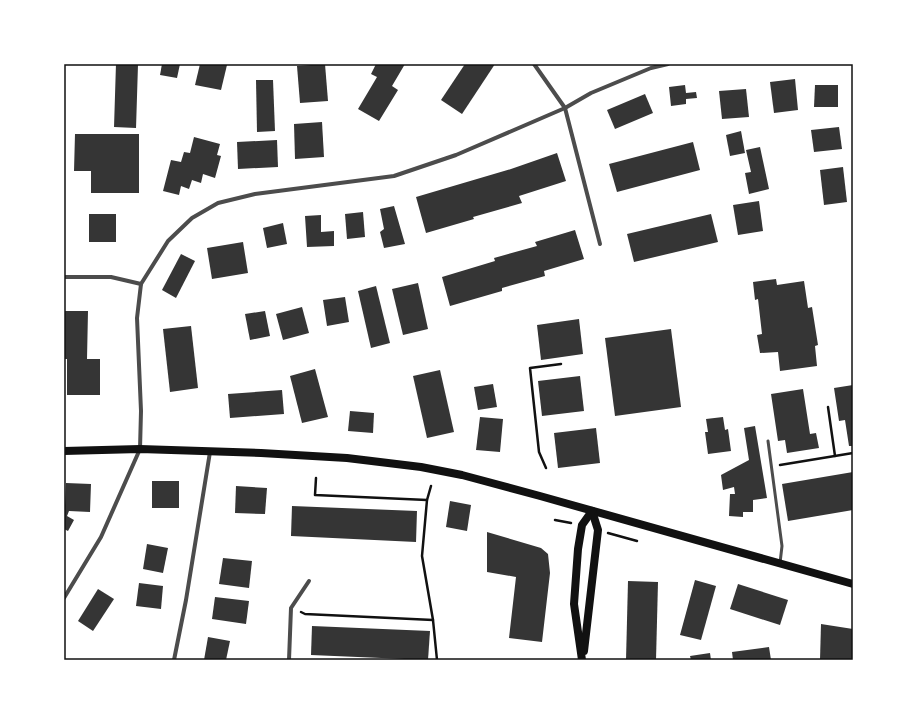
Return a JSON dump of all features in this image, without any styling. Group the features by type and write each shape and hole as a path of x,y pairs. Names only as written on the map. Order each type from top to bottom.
{"main road":[{"path":"64,450 140,449 210,451 347,458 421,468 462,476 853,584"},
{"path":"582,660 598,530 592,511"},
{"path":"582,660 574,604 578,549 582,525 592,511"}],"street":[{"path":"534,64 565,108 600,244"},
{"path":"64,598 101,537 140,449 141,410 137,318 141,284 168,241 192,218 218,203 255,194 394,176 456,155 565,108 591,93 652,68 668,64"},
{"path":"64,277 111,277 141,284"},
{"path":"174,660 186,600 210,451"},
{"path":"289,660 291,608 309,581"}],"lane":[{"path":"768,441 782,546 780,563"}],"path":[{"path":"546,468 539,452 530,368 561,364"},
{"path":"828,407 835,456"},
{"path":"771,466 853,453"},
{"path":"316,478 315,495 427,500"},
{"path":"431,486 427,500 422,556 433,620 437,659 442,660"},
{"path":"291,608 305,614 433,620"}],"building":[{"path":"116,64 138,64 136,128 114,127"},
{"path":"162,64 180,64 177,78 160,75"},
{"path":"200,64 227,65 221,90 195,85"},
{"path":"325,64 328,101 300,103 297,66"},
{"path":"376,64 405,64 392,86 398,90 379,121 358,109 377,77 371,74"},
{"path":"465,64 495,64 462,114 441,100"},
{"path":"795,79 798,110 774,113 770,82"},
{"path":"256,80 273,80 275,131 257,132"},
{"path":"685,85 686,93 696,92 697,98 686,99 686,104 671,106 669,87"},
{"path":"815,85 838,85 838,107 814,107"},
{"path":"746,89 749,117 722,119 719,91"},
{"path":"645,94 653,113 615,129 607,110"},
{"path":"322,122 324,157 295,159 294,124"},
{"path":"839,127 842,149 814,152 811,130"},
{"path":"741,131 745,153 730,156 726,135"},
{"path":"75,134 139,134 139,193 91,193 91,171 74,171"},
{"path":"194,137 220,144 217,155 221,156 215,178 203,174 201,183 192,180 189,189 181,186 179,195 163,191 171,160 181,162 184,152 190,153"},
{"path":"277,140 278,167 238,169 237,142"},
{"path":"693,142 700,170 617,192 609,164"},
{"path":"760,147 769,189 749,194 745,173 751,172 746,150"},
{"path":"557,153 566,181 519,196 522,203 473,217 474,219 426,233 416,197 511,169"},
{"path":"843,167 847,202 824,205 820,170"},
{"path":"759,201 763,231 738,235 733,205"},
{"path":"394,206 405,244 384,248 380,232 384,229 380,209"},
{"path":"363,212 365,237 347,239 345,214"},
{"path":"89,214 116,214 116,242 89,242"},
{"path":"711,214 718,242 634,262 627,234"},
{"path":"321,215 321,232 334,231 334,246 307,247 305,216"},
{"path":"283,223 287,244 267,248 263,228"},
{"path":"575,230 584,259 544,271 545,276 502,288 502,291 450,306 442,277 495,261 494,258 537,246 535,242"},
{"path":"243,242 248,273 212,279 207,248"},
{"path":"181,254 195,261 176,298 162,290"},
{"path":"776,279 777,285 804,281 808,308 812,307 818,345 815,346 817,366 780,371 778,352 760,353 757,335 762,334 758,299 755,300 753,282"},
{"path":"418,283 428,329 403,335 392,289"},
{"path":"376,286 390,343 371,348 358,291"},
{"path":"345,297 349,322 327,326 323,300"},
{"path":"302,307 309,333 283,340 276,314"},
{"path":"64,311 88,311 87,359 100,359 100,395 67,395 67,359 64,359"},
{"path":"265,311 270,336 250,340 245,314"},
{"path":"579,319 583,354 541,360 537,325"},
{"path":"191,326 198,388 170,392 163,329"},
{"path":"671,329 681,407 615,416 605,338"},
{"path":"315,369 328,417 302,423 290,376"},
{"path":"440,370 454,432 427,438 413,376"},
{"path":"580,376 584,411 542,416 538,381"},
{"path":"493,384 497,407 478,410 474,387"},
{"path":"853,385 853,446 849,446 845,420 839,421 834,388"},
{"path":"803,389 810,434 816,433 819,448 787,453 785,440 778,441 771,394"},
{"path":"282,390 284,414 230,418 228,394"},
{"path":"350,411 374,413 373,433 348,431"},
{"path":"480,417 503,419 500,452 476,450"},
{"path":"723,417 725,430 728,429 731,451 708,454 705,432 708,432 706,419"},
{"path":"755,426 767,498 753,500 753,512 743,512 743,517 729,516 730,494 735,494 734,487 723,490 721,475 749,460 744,428"},
{"path":"596,428 600,463 558,468 554,433"},
{"path":"853,472 853,510 788,521 782,484"},
{"path":"152,481 179,481 179,508 152,508"},
{"path":"66,483 91,484 90,512 69,511 67,516 74,520 68,531 64,529"},
{"path":"236,486 267,488 265,514 235,513"},
{"path":"450,501 471,505 467,531 446,527"},
{"path":"292,506 417,511 416,542 291,536"},
{"path":"487,532 541,548 548,554 550,573 542,642 509,638 516,577 487,572"},
{"path":"147,544 168,548 163,573 143,569"},
{"path":"223,558 252,561 249,588 219,584"},
{"path":"695,580 716,586 701,640 680,635"},
{"path":"628,581 658,582 656,660 626,660"},
{"path":"139,583 163,586 161,609 136,606"},
{"path":"738,584 788,600 780,625 730,609"},
{"path":"98,589 114,599 93,631 78,621"},
{"path":"215,597 249,601 246,624 212,619"},
{"path":"821,624 853,629 853,660 820,660"},
{"path":"312,626 430,631 428,660 311,655"},
{"path":"208,637 230,641 226,660 204,660"},
{"path":"769,647 771,660 733,660 732,652"},
{"path":"710,653 711,660 691,660 690,656"}]}
